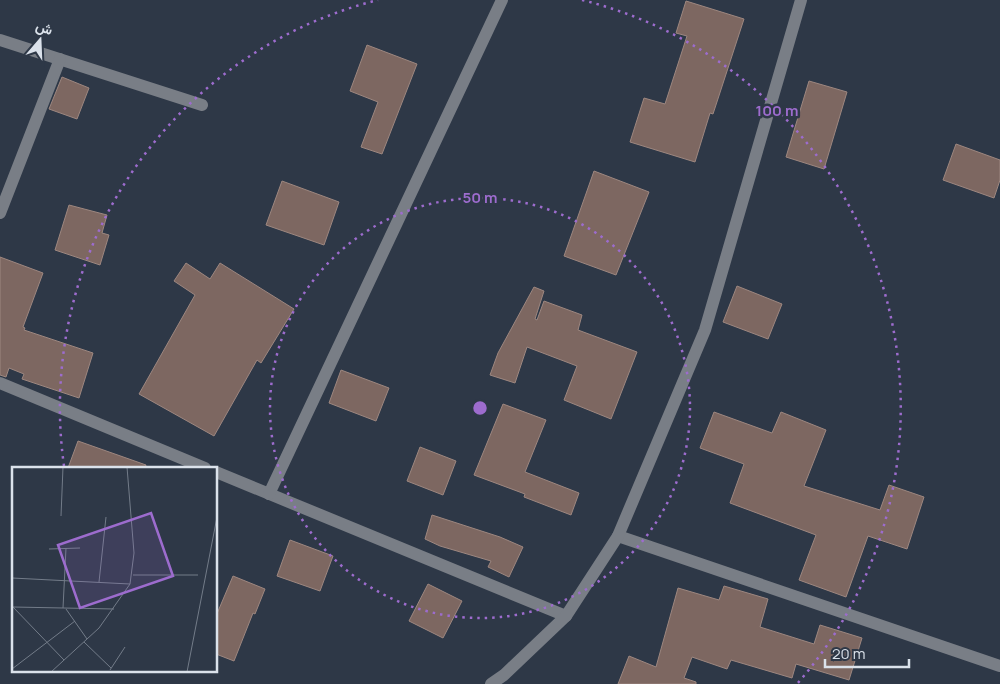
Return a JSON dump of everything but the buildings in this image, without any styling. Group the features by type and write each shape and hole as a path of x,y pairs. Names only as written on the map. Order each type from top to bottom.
{"street":[{"path":"269,494 502,0"},
{"path":"491,684 504,675 566,616 618,536 705,330 802,0"},
{"path":"0,40 202,105"},
{"path":"0,214 60,59"},
{"path":"0,384 203,467"},
{"path":"218,473 566,616"},
{"path":"618,536 1000,666"}]}
